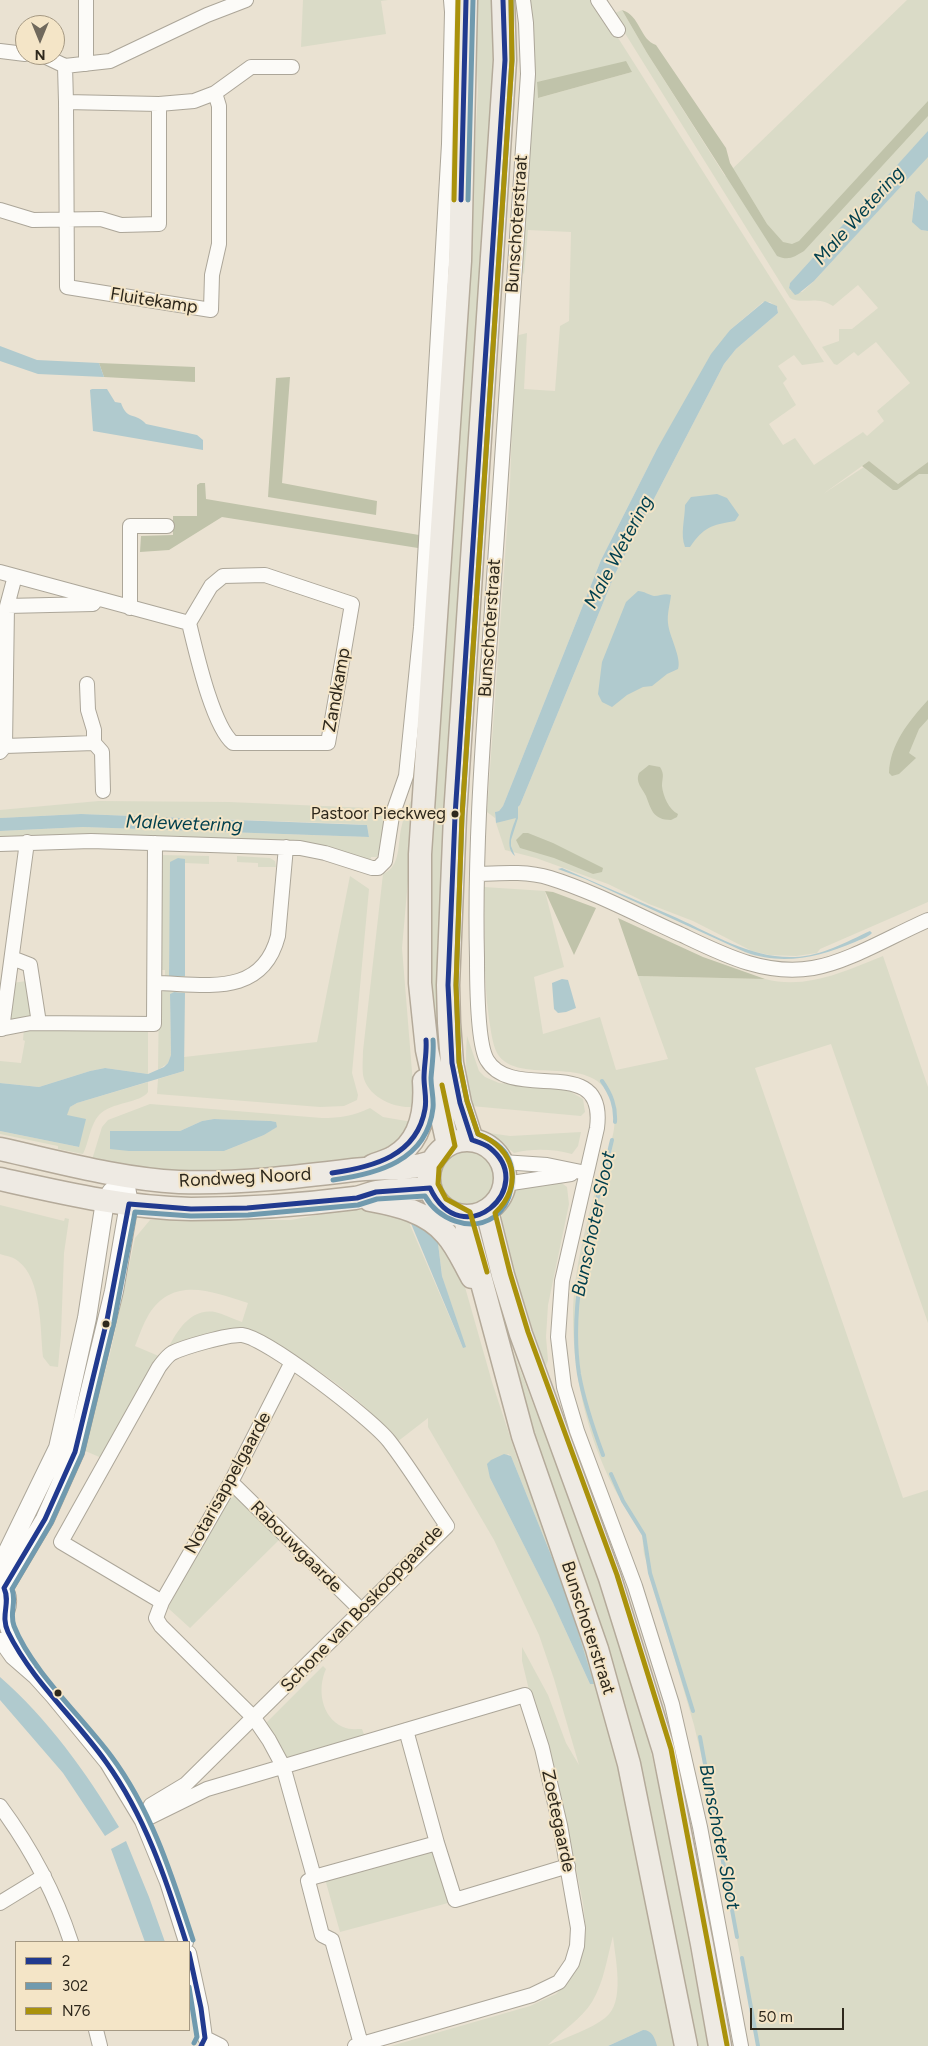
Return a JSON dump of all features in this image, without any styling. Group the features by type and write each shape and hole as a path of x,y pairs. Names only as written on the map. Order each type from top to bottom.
{"main road":[{"path":"448,1145 427,1050 420,982 420,854 460,261 466,0"},
{"name":"Bunschoterstraat","path":"472,1140 455,1083 448,1023 448,986 455,816 505,60 503,0"},
{"path":"364,1169 394,1158 412,1141 418,1132 425,1106 424,1075 427,1050"},
{"path":"472,1140 490,1148 502,1162 505,1171 505,1184 497,1202 487,1211 474,1216 464,1216 443,1208 435,1199 430,1188 429,1175 432,1162 448,1145 457,1141 472,1140"},
{"name":"Rondweg Noord","path":"0,1149 124,1176 178,1182 238,1182 364,1169 396,1170 432,1162"},
{"name":"Rondweg Noord","path":"0,1179 81,1198 191,1209 247,1208 357,1198 376,1192 430,1188"},
{"path":"357,1198 394,1204 410,1209 434,1223 454,1245 490,1311"},
{"name":"Bunschoterstraat","path":"487,1211 503,1275 521,1334 610,1578 664,1751 720,2046"},
{"name":"Bunschoterstraat","path":"464,1216 523,1436 597,1649 629,1764 686,2046"}],"street":[{"path":"86,0 86,64"},
{"path":"65,66 110,61 207,15 246,0"},
{"path":"0,844 27,842 155,843 286,848 325,853 372,868 382,866 386,856 392,816 406,776 421,627 450,144 451,0"},
{"name":"Bunschoterstraat","path":"523,0 528,50 528,74 478,817 478,991 482,1040 486,1059 495,1070 511,1078 572,1083 580,1086 592,1097 596,1105 598,1122 562,1281 558,1337 564,1387 577,1431 635,1586 672,1704 700,1827 742,2046"},
{"path":"598,0 618,30"},
{"path":"0,51 15,53"},
{"name":"Fluitekamp","path":"65,66 66,287 211,310 212,275 219,244 219,106 215,93"},
{"path":"66,102 159,104 194,101 215,93 250,66 292,67"},
{"path":"0,210 33,220 101,219 121,225 159,224 159,104"},
{"path":"130,608 130,526 167,526"},
{"path":"0,572 189,623"},
{"name":"Zandkamp","path":"265,575 352,604 328,743 233,743 226,736 213,705 189,623 211,586 223,576 265,575"},
{"path":"15,576 7,606 2,749 94,743"},
{"path":"7,606 93,604 97,599"},
{"path":"87,684 88,710 94,730 94,743 102,752 103,791"},
{"path":"27,842 1,1029 39,1023 154,1024 155,843"},
{"path":"155,983 232,983 245,980 267,964 275,951 278,936 286,848"},
{"path":"478,874 518,874 548,878 577,888 738,960 760,967 781,970 798,970 827,965 928,920"},
{"path":"12,958 30,964 39,1023"},
{"path":"502,1162 547,1165 586,1173"},
{"path":"505,1184 586,1173"},
{"path":"0,1568 58,1448 87,1318 105,1201 124,1176"},
{"path":"35,1677 9,1633 2,1617 8,1601 2,1586 45,1519 75,1452 107,1320 129,1204 124,1176"},
{"name":"Schone van Boskoopgaarde","path":"142,1821 151,1805 186,1784 447,1526 388,1440 358,1412 292,1362 253,1339 241,1335 198,1344 170,1354 159,1366 61,1542 162,1602"},
{"name":"Notarisappelgaarde","path":"254,1718 161,1626 156,1618 162,1602 231,1482 292,1362"},
{"name":"Rabouwgaarde","path":"231,1482 362,1612"},
{"path":"0,1640 12,1657 35,1677 107,1763 142,1821 167,1882 186,1941"},
{"name":"Zoetegaarde","path":"142,1821 207,1789 525,1695 542,1748 568,1866 578,1928 577,1946 572,1963 559,1982 532,1995 358,2045"},
{"path":"254,1718 283,1766 314,1877"},
{"path":"406,1730 437,1843 455,1900 568,1866"},
{"path":"0,1806 19,1832 44,1876 71,1941"},
{"path":"358,2045 332,1940 322,1935 308,1881 314,1877 437,1843"},
{"path":"0,1903 44,1876"},
{"path":"190,1958 201,2008 203,2042 221,2046"},
{"path":"96,2031 100,2046"}],"green space":[{"path":"303,0 388,0 381,1 386,34 301,47"},
{"path":"473,0 492,0 493,79 437,952 439,1018 435,1025 431,1021 428,839 476,128 478,89"},
{"path":"528,0 594,0 824,362 802,365 794,355 778,366 787,379 783,383 796,405 769,424 783,445 795,438 814,465 863,432 867,436 884,421 877,411 910,383 876,342 858,356 854,352 837,365 834,364 822,347 839,341 839,329 852,329 878,308 858,285 833,306 816,300 800,301 790,298 613,14 622,10 725,176 907,0 928,0 928,201 920,192 915,195 913,208 921,230 928,231 928,462 898,484 869,461 823,494 867,465 897,486 928,465 928,902 820,949 817,953 796,956 769,955 752,951 693,921 649,904 608,884 536,858 505,850 496,823 510,818 520,805 615,574 724,364 736,349 778,313 778,308 770,302 763,302 730,330 657,449 601,560 503,806 499,811 495,812 495,818 487,812 510,485 515,336 527,333 524,389 555,391 560,326 569,321 571,232 528,230 524,274 518,268","holes":["632,72 538,98 537,82","913,148 922,163 814,281 802,292 791,291 789,288 790,283"]},
{"path":"622,10 633,17 646,38 656,45 726,148 730,163 767,224 783,242 792,244 799,241 928,101 928,116 804,251 791,258 777,256 647,53"},
{"path":"626,61 632,72 538,98 537,82"},
{"path":"99,363 195,367 195,382 104,377"},
{"path":"290,377 282,483 377,501 376,515 268,497 276,378"},
{"path":"869,461 898,484 928,462 928,474 919,474 897,490 893,490 862,466"},
{"path":"205,483 206,499 419,535 418,548 222,517 169,550 140,552 141,536 173,535 173,516 197,516 197,485"},
{"path":"928,700 928,719 919,729 909,753 916,758 899,774 892,776 889,773 890,762 897,743 914,716"},
{"path":"649,765 660,767 662,770 662,786 665,798 669,806 678,814 677,817 671,820 665,820 656,816 640,785 639,773"},
{"path":"413,796 413,824 402,948 413,1105 412,1107 404,1107 389,1103 375,1095 370,1089 363,1075 363,1051 383,874 389,870 396,859 403,821"},
{"path":"99,801 229,802 370,808 385,813 380,850 377,857 371,857 370,861 332,849 0,840 0,831 83,827 369,837 367,825 355,824 81,814 0,818 0,810"},
{"path":"523,833 528,833 553,843 603,868 602,872 593,874 554,858 520,848 516,840"},
{"path":"160,855 209,856 209,864 185,863 183,859 178,858 170,931 169,976 185,976 185,980 165,979 165,970 159,970"},
{"path":"237,856 270,858 275,861 276,867 258,867 258,863 237,862"},
{"path":"350,876 369,889 352,1073 358,1095 357,1100 344,1106 320,1107 157,1094 158,1079 184,1071 184,1057 317,1042"},
{"path":"484,887 545,891 564,967 534,977 543,1034 600,1017 616,1070 668,1059 638,976 765,979 780,982 811,981 840,973 883,956 928,1087 928,1323 831,1044 755,1068 903,1498 928,1490 928,2046 757,2046 708,1784 694,1725 644,1554 642,1535 636,1522 617,1494 604,1468 589,1426 579,1383 573,1316 576,1280 582,1245 599,1175 614,1132 612,1104 604,1087 591,1077 575,1073 522,1068 507,1063 497,1053 491,1032 487,1003"},
{"path":"545,891 553,892 596,908 574,955"},
{"path":"618,918 703,957 765,979 638,976"},
{"path":"27,981 33,1015 7,1023 12,983"},
{"path":"185,989 185,993 174,992 170,994 171,1055 168,1063 158,1070 159,995 165,990"},
{"path":"24,1028 148,1029 148,1074 105,1068 39,1087 0,1083 0,1061 21,1063 25,1041 23,1040"},
{"path":"467,1036 479,1071 485,1077 499,1083 564,1088 583,1099 585,1112 581,1116 471,1106 466,1071"},
{"path":"148,1082 148,1092 144,1096 111,1107 99,1115 83,1154 58,1149 58,1146 0,1134 0,1131 79,1147 66,1115 70,1107 77,1103"},
{"path":"150,1104 322,1118 346,1116 370,1108 383,1117 418,1123 381,1157 209,1176 91,1163 102,1127 108,1120","holes":["214,1119 276,1122 276,1127 264,1135 224,1151 110,1148 110,1131 180,1131 202,1121"]},
{"path":"581,1132 578,1146 572,1154 543,1150 528,1150 514,1153 489,1133 510,1136"},
{"path":"462,1151 472,1151 482,1155 490,1163 494,1178 490,1193 482,1201 472,1205 462,1205 452,1201 444,1193 440,1183 440,1173 444,1163 452,1155"},
{"path":"559,1181 567,1187 569,1204 548,1305 546,1337 548,1360 546,1366 543,1363 525,1305 505,1251 500,1222 504,1207 520,1185"},
{"path":"0,1205 64,1221 65,1218 69,1219 64,1253 58,1367 50,1366 43,1357 38,1305 32,1280 26,1269 16,1260 0,1254"},
{"path":"385,1207 414,1217 410,1225 463,1348 442,1276 437,1235 461,1273 492,1382 518,1461 552,1542 617,1730 679,2046 657,2046 643,2030 608,2046 391,2046 530,2006 556,1994 564,1986 579,1963 586,1931 583,1903 556,1771 529,1690 522,1661 522,1647 548,1695 566,1743 579,1765 554,1679 539,1635 494,1540 428,1427 428,1418 397,1442 383,1425 351,1395 295,1355 257,1333 166,1352 184,1323 191,1318 206,1312 215,1312 242,1322 248,1303 208,1291 182,1290 170,1294 159,1302 145,1322 135,1346 161,1357 104,1459 83,1450 110,1354 135,1238 150,1220 291,1220 349,1209","holes":["508,1454 511,1456 566,1592 593,1684 590,1684 553,1603 490,1478","613,1936 618,1980 615,2002 611,2011 605,2018 593,2026 548,2045 577,2019 592,2002 602,1978"]},
{"path":"513,1351 605,1593 647,1735 664,1808 708,2046 692,2046 653,1827 628,1716 608,1646 567,1534 535,1438"},
{"path":"232,1494 281,1538 190,1628 168,1608 228,1496"},
{"path":"323,1666 326,1669 322,1685 323,1702 330,1717 343,1727 362,1729 366,1740 288,1760 266,1723"},
{"path":"432,1850 448,1903 340,1932 325,1879"}],"water":[{"name":"Male Wetering","path":"928,131 928,157 814,281 795,295 789,288 790,283"},
{"path":"919,191 928,201 928,231 921,230 912,222 915,195"},
{"name":"Male Wetering","path":"765,301 777,306 778,313 736,349 724,364 615,574 518,807 518,818 511,840 515,856 509,843 516,818 496,823 495,812 499,811 503,806 601,560 657,449 711,354 730,330"},
{"path":"0,346 37,360 99,363 104,377 38,374 0,361"},
{"path":"107,389 115,402 121,403 126,412 139,418 146,424 197,435 203,440 203,450 93,431 90,390"},
{"path":"717,494 727,498 739,515 735,521 709,528 690,547 685,547 683,532 685,505 691,497"},
{"path":"638,591 654,596 671,595 668,623 677,653 678,669 667,674 652,686 643,687 627,695 612,707 602,702 598,694 602,662 626,602"},
{"name":"Malewetering","path":"81,814 367,825 369,837 83,827 0,831 0,818"},
{"path":"178,858 185,859 185,976 169,976 170,862"},
{"path":"562,868 734,945 764,954 779,957 805,956 834,948 870,931 872,933 828,952 801,958 787,959 759,956 745,952 585,879 558,869"},
{"path":"562,979 568,980 576,1008 558,1013 554,1009 552,983"},
{"path":"174,992 185,993 184,1071 77,1103 70,1107 67,1115 86,1119 79,1147 0,1131 0,1083 39,1087 105,1068 148,1074 164,1067 171,1055 170,994"},
{"path":"214,1119 271,1121 276,1122 277,1127 264,1135 224,1151 129,1151 110,1149 110,1131 180,1131 202,1121"},
{"path":"410,1221 437,1235 442,1276 466,1347 463,1348"},
{"path":"504,1454 511,1456 566,1592 594,1684 590,1684 553,1603 490,1478 487,1464"},
{"path":"0,1677 18,1693 66,1748 94,1787 119,1827 105,1836 63,1773 0,1700"},
{"path":"126,1841 165,1941 145,1941 111,1849"},
{"path":"643,2030 651,2033 657,2046 608,2046"}],"waterway":[{"name":"Bunschoter Sloot","path":"602,1081 612,1100 615,1122"},
{"name":"Bunschoter Sloot","path":"603,1455 583,1395 576,1344 579,1285 584,1256 612,1140"},
{"name":"Bunschoter Sloot","path":"611,1474 623,1501 644,1535 650,1573 693,1711"},
{"name":"Bunschoter Sloot","path":"700,1737 737,1937"},
{"name":"Bunschoter Sloot","path":"742,1958 758,2046"}],"transit line":[{"name":"N76","path":"454,200 458,0"},
{"name":"2","path":"461,200 466,0"},
{"name":"302","path":"468,200 473,0"},
{"name":"2","path":"186,1941 171,1895 153,1849 120,1783 94,1746 29,1667 8,1632 5,1620 6,1594 4,1588 45,1519 75,1452 107,1320 129,1204 191,1209 247,1208 357,1198 376,1192 430,1188 444,1207 460,1216 476,1216 490,1208 501,1196 506,1180 503,1164 490,1148 472,1140 460,1103 452,1063 448,985 455,816 505,60 503,0"},
{"name":"302","path":"193,1940 159,1845 138,1799 111,1756 58,1693 22,1643 12,1617 14,1598 12,1589 51,1523 82,1454 114,1322 135,1212 191,1216 248,1215 358,1205 377,1199 425,1196 446,1217 455,1221 475,1224 485,1222 494,1217 509,1196 512,1179 510,1162 500,1147 478,1134 467,1101 459,1062 456,985 462,816 512,60 511,0"},
{"name":"N76","path":"511,0 512,60 462,816 456,985 459,1062 467,1101 478,1134 491,1140 500,1148 507,1158 511,1169 510,1191 495,1213 510,1273 528,1332 617,1575 671,1749 727,2045"},
{"name":"2","path":"332,1173 377,1163 403,1148 413,1138 420,1125 426,1105 424,1078 426,1040"},
{"name":"302","path":"333,1180 382,1169 397,1162 421,1141 429,1126 433,1108 431,1078 433,1040"},
{"name":"N76","path":"442,1085 455,1146 439,1168 438,1184 446,1199 470,1212 487,1272"},
{"name":"2","path":"190,1958 201,2008 205,2038 201,2046"},
{"name":"302","path":"190,1993 197,2037 194,2043"}],"place":[{"name":"Pastoor Pieckweg","path":"455,814"}]}
